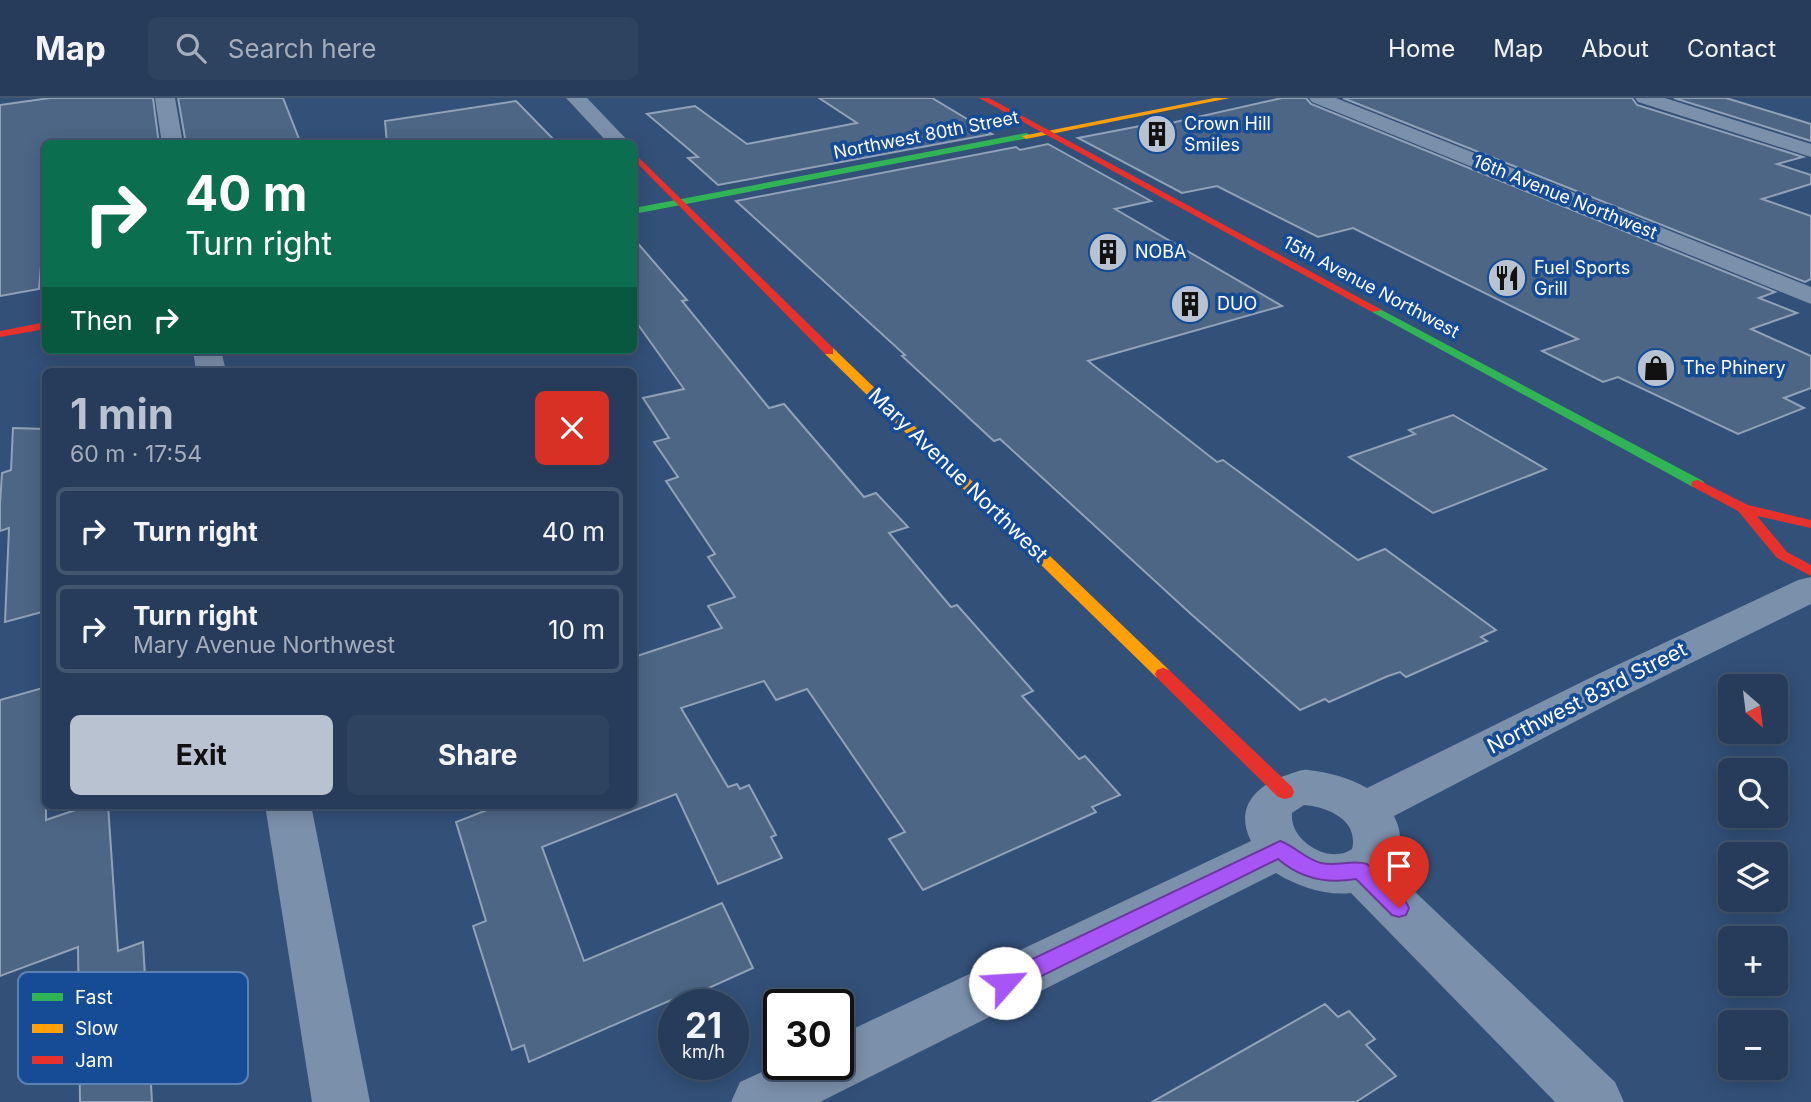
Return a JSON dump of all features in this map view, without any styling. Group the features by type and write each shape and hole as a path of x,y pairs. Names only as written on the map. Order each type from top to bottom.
{"street":[{"path":"165,98 172,140"},
{"path":"576,98 617,140"},
{"name":"15th Avenue Northwest","path":"983,98 1743,508 1811,524"},
{"name":"Northwest 80th Street","path":"637,210 1226,98"},
{"name":"16th Avenue Northwest","path":"1320,98 1811,296"},
{"path":"1645,98 1811,150"},
{"name":"Mary Avenue Northwest","path":"637,159 812,334 1285,792"},
{"path":"0,334 42,326"},
{"name":"15th Avenue Northwest","path":"1743,508 1782,555 1811,571"},
{"name":"Northwest 83rd Street","path":"1365,810 1619,681 1811,589"},
{"path":"1306,787 1341,794 1365,810 1377,828 1381,842 1377,856 1360,870 1333,874 1313,870 1294,861 1280,849 1270,834 1266,820 1269,807 1285,792 1306,787"},
{"path":"289,809 341,1102"},
{"path":"760,1102 1280,849"},
{"path":"1360,870 1595,1102"}],"building":[{"path":"50,98 153,98 158,140 42,140 42,254 39,289 0,296 0,105"},
{"path":"178,98 283,98 299,140 185,140"},
{"path":"819,98 932,98 992,134 718,185 688,158 698,157 647,114 695,106 747,144 857,123"},
{"path":"1282,98 1306,98 1311,104 1775,292 1759,298 1797,313 1751,329 1811,356 1811,388 1784,398 1804,408 1738,434 1618,377 1603,382 1542,351 1578,339 1353,228 1318,237 1217,186 1182,193 1078,138 1166,121 1171,123"},
{"path":"1343,98 1632,98 1637,105 1803,157 1777,164 1811,175 1811,184 1762,199 1811,216 1811,279 1805,282"},
{"path":"1674,98 1726,98 1811,124 1811,141"},
{"path":"516,101 554,140 387,140 385,121"},
{"path":"1048,144 1151,201 1115,209 1282,306 1088,361 1217,462 1223,460 1358,560 1385,549 1496,630 1481,637 1487,641 1406,677 1400,672 1329,702 1325,699 1300,710 1000,439 994,441 902,356 905,355 736,201 1016,147 1020,150"},
{"path":"637,242 687,300 682,301 769,408 784,404 864,497 876,493 908,527 889,533 951,607 957,605 1033,691 1022,696 1079,759 1085,756 1120,795 1092,807 1096,812 923,890 889,839 905,832 807,689 776,700 764,681 681,708 728,787 737,784 740,789 749,785 776,835 771,837 782,858 718,884 676,794 542,847 584,961 722,903 753,968 707,989 658,989 658,1006 529,1062 524,1045 512,1050 473,926 486,921 456,822 490,809 637,809 637,656 722,628 708,606 735,597 708,557 715,554 666,481 678,477 654,442 669,438 643,398 684,389 637,323"},
{"path":"1453,415 1546,469 1433,513 1349,457 1415,434 1409,430"},
{"path":"13,428 42,429 42,612 5,622 9,528 0,531 0,504 2,473 11,470"},
{"path":"42,688 42,809 46,809 46,820 78,809 108,809 118,951 143,942 145,972 78,972 78,947 0,976 0,700"},
{"path":"1325,1004 1338,1017 1349,1011 1375,1039 1366,1045 1396,1076 1356,1102 1152,1102"},
{"path":"80,1084 151,1084 152,1102 80,1102"}],"traffic: fast":[{"path":"637,210 1026,136"},
{"path":"1376,310 1698,484"}],"traffic: slow":[{"path":"1026,136 1226,98"},
{"path":"829,351 1163,674"}],"traffic: jam":[{"path":"983,98 1376,310"},
{"path":"637,159 829,351"},
{"path":"0,334 42,326"},
{"path":"1698,484 1743,508 1811,524"},
{"path":"1743,508 1782,555 1811,571"},
{"path":"1163,674 1285,792"}],"place":[{"name":"Crown Hill Smiles","path":"1157,134"},
{"name":"NOBA","path":"1108,252"},
{"name":"Fuel Sports Grill","path":"1507,278"},
{"name":"DUO","path":"1190,304"},
{"name":"The Phinery","path":"1656,368"}],"route":[{"path":"1005,983 1280,849 1294,861 1313,870 1333,874 1360,870 1399,908"}]}
